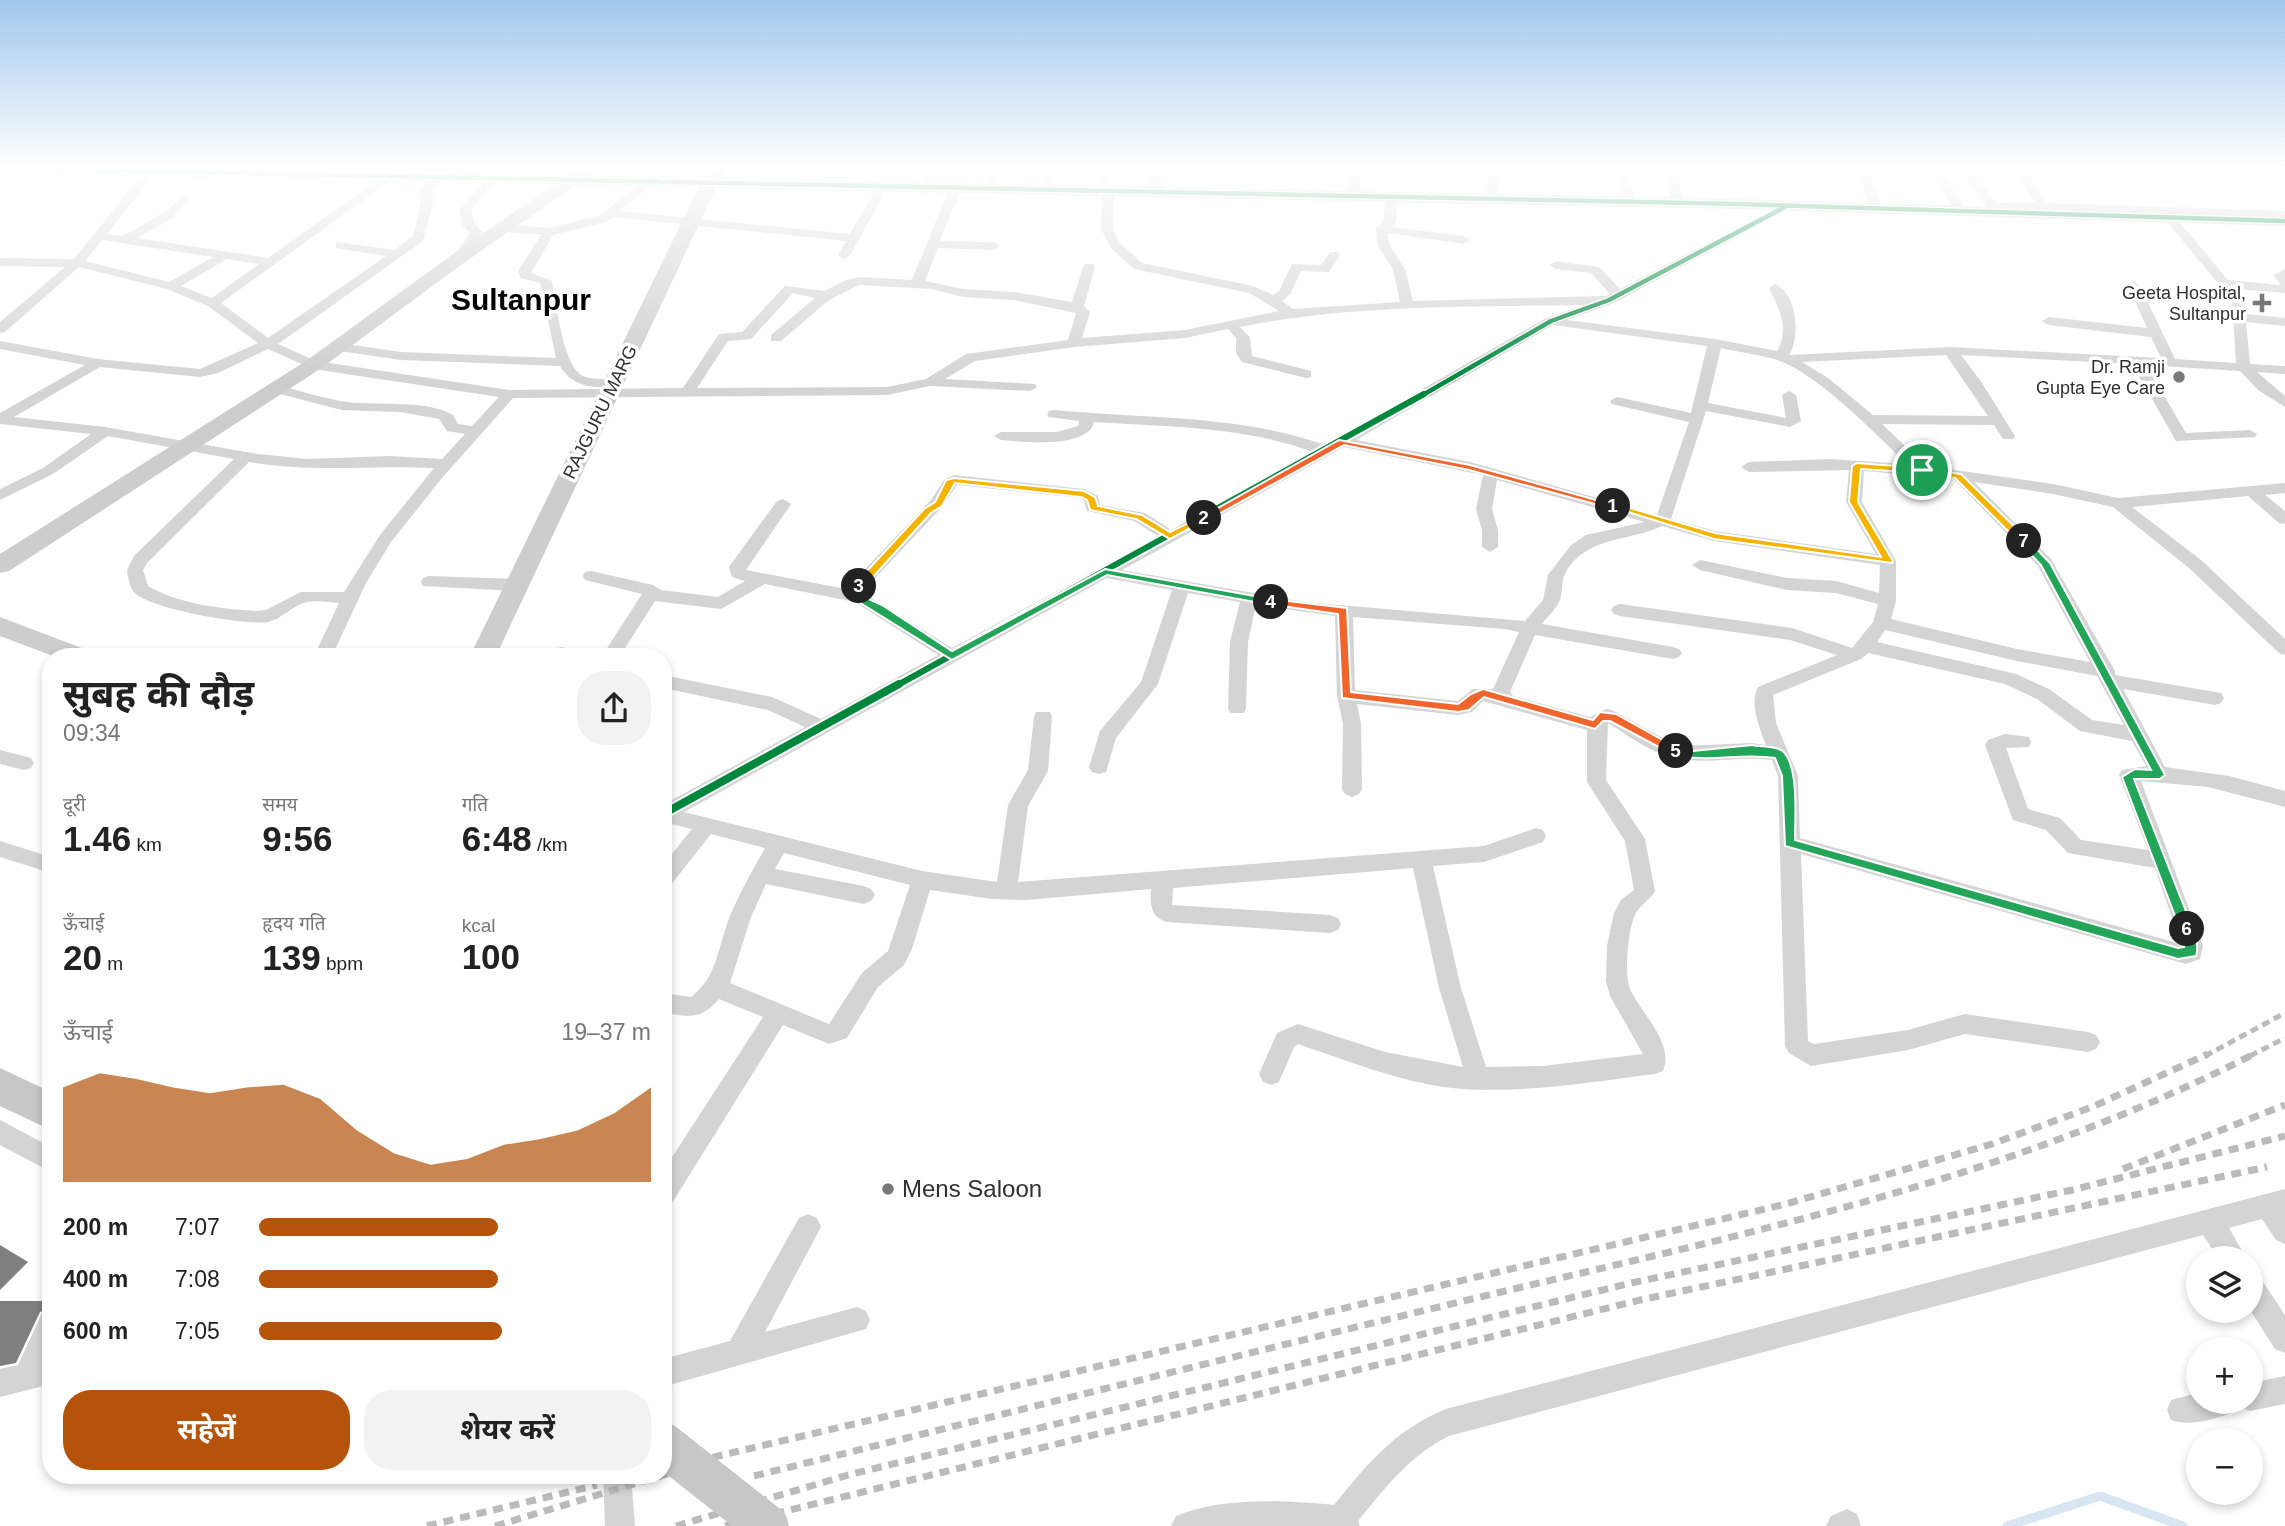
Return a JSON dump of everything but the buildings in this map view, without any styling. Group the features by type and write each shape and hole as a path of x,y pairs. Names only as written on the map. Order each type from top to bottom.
{"main road":[{"path":"0,1086 42,1107"},
{"path":"672,1451 767,1526"}],"street":[{"path":"0,329 77,264 96,239"},
{"path":"120,239 270,262"},
{"path":"213,303 302,239"},
{"path":"0,345 99,363 207,372 268,344 416,239"},
{"path":"459,258 472,239"},
{"path":"0,565 313,365 488,239"},
{"path":"544,239 524,271 525,275 546,281 564,362 572,376 612,389"},
{"name":"RAJGURU MARG","path":"487,648 683,239"},
{"path":"844,255 853,239"},
{"path":"917,284 937,239"},
{"path":"1112,239 1138,266 1253,290 1274,300 1290,313"},
{"path":"1382,239 1382,244 1399,269 1407,305"},
{"path":"1458,239 1464,240"},
{"path":"672,809 1326,451 1551,321 1614,298 1724,239"},
{"path":"2187,239 2238,300 2243,366 2263,387 2285,402"},
{"path":"935,244 994,246"},
{"path":"340,245 398,254"},
{"path":"1274,300 1285,293 1296,267 1325,268 1334,255"},
{"path":"171,286 225,256"},
{"path":"0,262 77,264 171,286 213,303 268,344 313,365 509,394 612,389 687,393 853,393 887,391 930,382 1030,387"},
{"path":"1556,265 1595,270 1614,298"},
{"path":"1077,307 1089,267"},
{"path":"2285,273 2278,275 2285,282"},
{"path":"776,338 828,296 853,282 939,286 963,293 1023,297 1077,307 1083,312 1074,343"},
{"path":"2224,284 2285,289"},
{"path":"2134,286 2154,333 2171,362"},
{"path":"1775,288 1791,320 1790,341 1785,358"},
{"path":"687,393 724,337 747,335 786,292 798,289 828,296"},
{"path":"930,382 971,357 1074,343 1185,334 1290,313 1407,305 1614,298"},
{"path":"2240,317 2285,322"},
{"path":"1551,321 1715,343 1785,358 1950,351 2285,370"},
{"path":"2049,321 2154,333"},
{"path":"1232,326 1243,337 1243,354 1247,359 1306,374"},
{"path":"1500,697 1530,627 1551,601 1556,575 1584,543 1652,526 1663,520 1698,412 1715,343"},
{"path":"339,346 401,356 564,362"},
{"path":"1950,351 1973,380 2008,436"},
{"path":"1785,358 1823,382 1869,419 1922,470"},
{"path":"2136,360 2177,435 2185,439 2250,434"},
{"path":"0,419 99,363"},
{"path":"277,389 342,406 400,408 443,415 448,418 452,428 477,431"},
{"path":"327,648 350,598 390,533 509,394"},
{"path":"1616,401 1790,423 1794,421 1789,396"},
{"path":"1054,414 1087,419 1241,429 1300,441 1326,451"},
{"path":"0,419 105,431 245,457 320,465 389,461 449,464"},
{"path":"1001,436 1035,438 1077,432 1085,428 1087,419"},
{"path":"1869,419 1999,421"},
{"path":"0,495 48,471 105,431"},
{"path":"1342,442 1491,473 1714,536 1888,561"},
{"path":"245,457 139,560 135,570 140,589 150,596 200,609 259,617 271,615 301,597 350,598"},
{"path":"1857,466 1854,502 1888,561 1887,601 1881,623 1860,650 1765,692 1767,723 1788,776 1797,1046 1804,1053 1811,1055 1908,1040 1965,1024 2088,1042"},
{"path":"1749,467 1857,466 1922,470 2053,489 2118,503 2285,488"},
{"path":"1490,547 1490,530 1484,509 1491,473"},
{"path":"1958,475 2045,563 2160,775"},
{"path":"851,594 927,511 939,503 950,482 954,481 1084,494 1092,499 1093,508 1139,517 1170,536"},
{"path":"2250,490 2285,519"},
{"path":"2118,503 2195,564 2285,649"},
{"path":"783,504 737,567 738,573 757,579 766,578 851,594 878,608 952,656"},
{"path":"1700,565 1787,583 1836,587 1887,601"},
{"path":"1105,572 1304,608 1530,627 1673,653"},
{"path":"591,576 650,588 653,591 616,648"},
{"path":"652,595 722,603 757,579"},
{"path":"429,582 517,585"},
{"path":"1099,767 1107,736 1149,684 1182,586"},
{"path":"1237,708 1239,642 1249,598"},
{"path":"1620,610 1792,634 2010,679 2043,694 2081,723 2140,735"},
{"path":"1343,611 1346,695 1352,724 1352,789"},
{"path":"1881,623 2215,698"},
{"path":"0,626 57,648"},
{"path":"672,683 772,704 822,727"},
{"path":"1346,695 1458,708 1465,707 1479,694 1500,697 1595,725"},
{"path":"1271,1074 1285,1040 1298,1034 1385,1063 1435,1074 1478,1078 1562,1076 1649,1066 1657,1059 1618,989 1614,968 1625,912 1644,891 1635,839 1597,782 1595,725 1600,716 1612,717 1663,747 1693,755 1743,750 1779,754"},
{"path":"1006,891 1018,804 1038,771 1043,717"},
{"path":"2022,743 2005,741 1995,745 2020,814 2053,824 2076,847 2162,861"},
{"path":"0,757 24,763"},
{"path":"1789,843 2186,954 2192,952 2192,946 2128,777 2135,774 2160,775 2233,783 2285,799"},
{"path":"672,817 922,880 1006,891 1484,854 1536,836"},
{"path":"672,869 706,826"},
{"path":"672,1004 694,1007 717,988 726,971 737,925 778,844"},
{"path":"0,849 42,862"},
{"path":"1421,859 1445,971 1478,1078"},
{"path":"761,875 864,895"},
{"path":"717,988 829,1034 839,1031 870,980 896,958 901,949 922,880"},
{"path":"1163,880 1160,905 1166,913 1330,924"},
{"path":"672,1180 778,1013"},
{"path":"0,1068 42,1090"},
{"path":"0,1132 42,1155"},
{"path":"1186,1526 1246,1517 1293,1515 1343,1523 1394,1455 1424,1432 1446,1423 2277,1204 2285,1231"},
{"path":"2209,1221 2225,1246"},
{"path":"738,1353 808,1227"},
{"path":"2263,1306 2285,1339"},
{"path":"672,1371 857,1320"},
{"path":"0,1383 39,1373"},
{"path":"2263,1394 2285,1390"},
{"path":"2180,1410 2186,1409"},
{"path":"618,1484 620,1526"}],"waterway":[{"path":"2007,1526 2100,1496 2183,1526"}],"railway":[{"path":"2205,1056 2285,1013"},
{"path":"2252,1055 2285,1038"},
{"path":"672,1467 1786,1204 1992,1144 2092,1107 2208,1054"},
{"path":"754,1476 1694,1246 1885,1196 2072,1134 2164,1097 2252,1055"},
{"path":"2123,1169 2285,1105"},
{"path":"676,1526 848,1475 1631,1283 2072,1190 2285,1136"},
{"path":"725,1526 1640,1300 2267,1167"},
{"path":"672,1473 677,1471"},
{"path":"495,1526 634,1484"},
{"path":"427,1526 597,1485"}],"cycle path":[{"path":"672,809 1342,442 1551,321 1609,300 1724,239"}],"place":[{"name":"Geeta Hospital, Sultanpur","path":"2262,303"},
{"name":"Dr. Ramji Gupta Eye Care","path":"2179,377"},
{"name":"Mens Saloon","path":"888,1189"}],"district":[{"name":"Sultanpur","path":"521,300"}],"route":[{"path":"1342,442 1470,467 1714,536 1888,561 1854,502 1857,466 1922,470 1958,475 2045,563 2106,671 2160,775 2135,774 2128,777 2178,902 2192,952 2178,954 1789,843 1788,776 1779,754 1752,750 1693,755 1682,753 1663,747 1612,717 1600,716 1595,725 1483,693 1475,696 1465,707 1458,708 1346,695 1343,611 1304,608 1105,572 952,656 878,608 851,594 927,511 939,503 950,482 958,480 1084,494 1092,499 1093,508 1139,517 1170,536 1342,442"}]}
